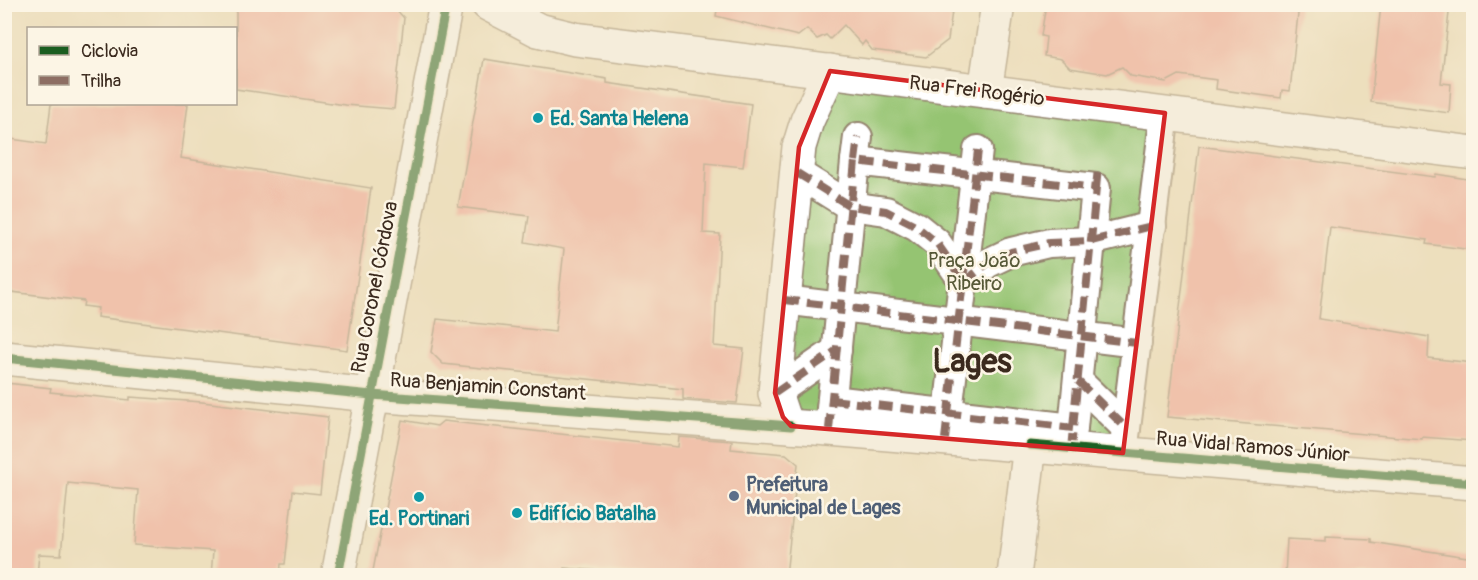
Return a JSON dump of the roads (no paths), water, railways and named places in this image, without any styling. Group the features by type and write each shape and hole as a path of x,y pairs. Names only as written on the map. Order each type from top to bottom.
{"main road":[{"name":"Rua Coronel Córdova","path":"338,576 446,4"},
{"name":"Rua Frei Rogério","path":"488,4 538,30 575,39 1473,153"},
{"path":"985,91 998,4"},
{"path":"791,426 783,417 775,393 799,147 807,121 830,71"},
{"name":"Rua Benjamin Constant","path":"4,358 372,395 791,426 831,414 947,426 1030,446"},
{"name":"Rua Vidal Ramos Júnior","path":"1030,446 1072,438 1125,440 1473,483"},
{"path":"1014,576 1030,446"}],"street":[{"path":"1125,440 1165,113"},
{"path":"831,414 856,149 977,162 1097,178 1072,438 947,426 977,162"},
{"path":"797,173 850,206 886,212 917,227 937,243 963,282"},
{"path":"963,282 988,263 1011,252 1049,243 1091,241 1152,226"},
{"path":"784,300 1137,343"},
{"path":"775,393 837,350"},
{"path":"1078,381 1125,440"}],"place":[{"name":"Ed. Santa Helena","path":"538,118"},
{"name":"Prefeitura Municipal de Lages","path":"734,496"},
{"name":"Ed. Portinari","path":"419,497"},
{"name":"Edifício Batalha","path":"517,513"}],"district":[{"name":"Lages","path":"972,361"}],"park label":[{"name":"Praça João Ribeiro","path":"974,272"}]}
